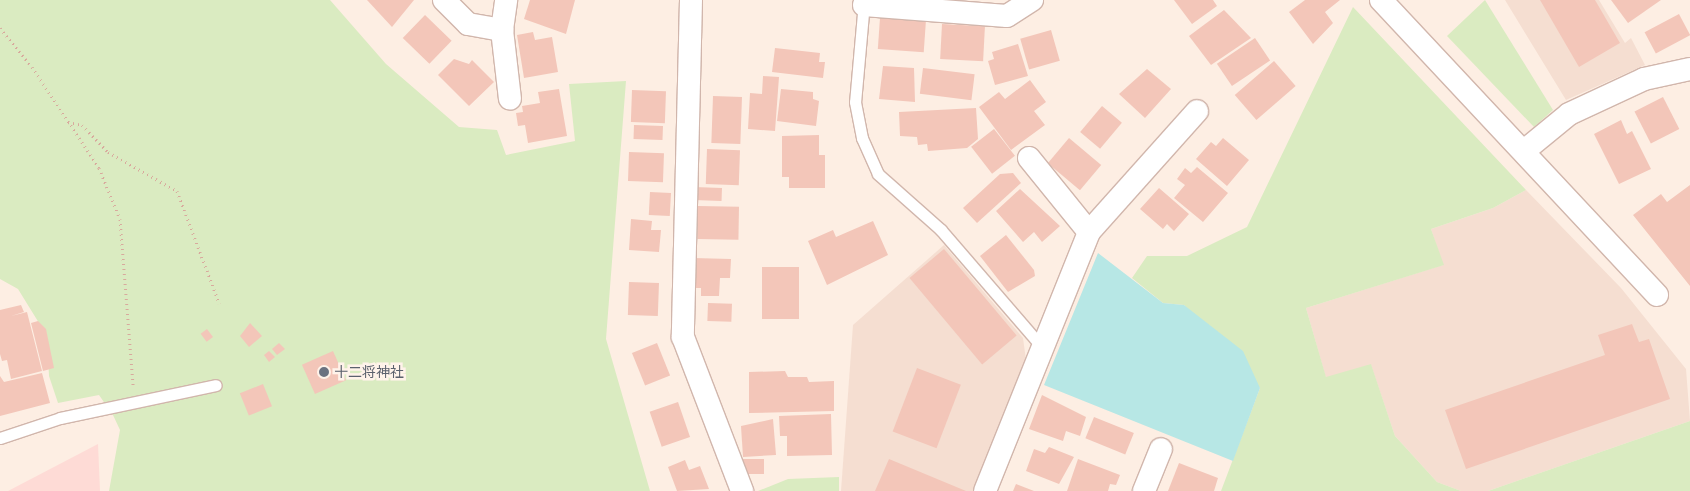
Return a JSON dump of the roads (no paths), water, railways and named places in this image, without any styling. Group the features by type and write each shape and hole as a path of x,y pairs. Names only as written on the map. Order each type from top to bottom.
{"street":[{"path":"444,0 468,24 502,30"},
{"path":"506,0 502,30 510,99"},
{"path":"691,0 683,337 742,491"},
{"path":"864,3 1007,16 1032,0"},
{"path":"1381,0 1657,295"},
{"path":"1524,151 1569,114 1644,79 1690,69"},
{"path":"985,491 1089,232 1197,111"},
{"path":"1029,158 1089,232"},
{"path":"1144,491 1160,449"}],"lane":[{"path":"864,3 855,102 862,138 878,174 942,230 1042,346"},
{"path":"0,438 134,400 216,384"}],"water":[{"path":"1098,253 1163,303 1184,305 1243,351 1260,388 1233,461 1044,385"}],"place":[{"name":"十二将神社","path":"324,372"}]}
